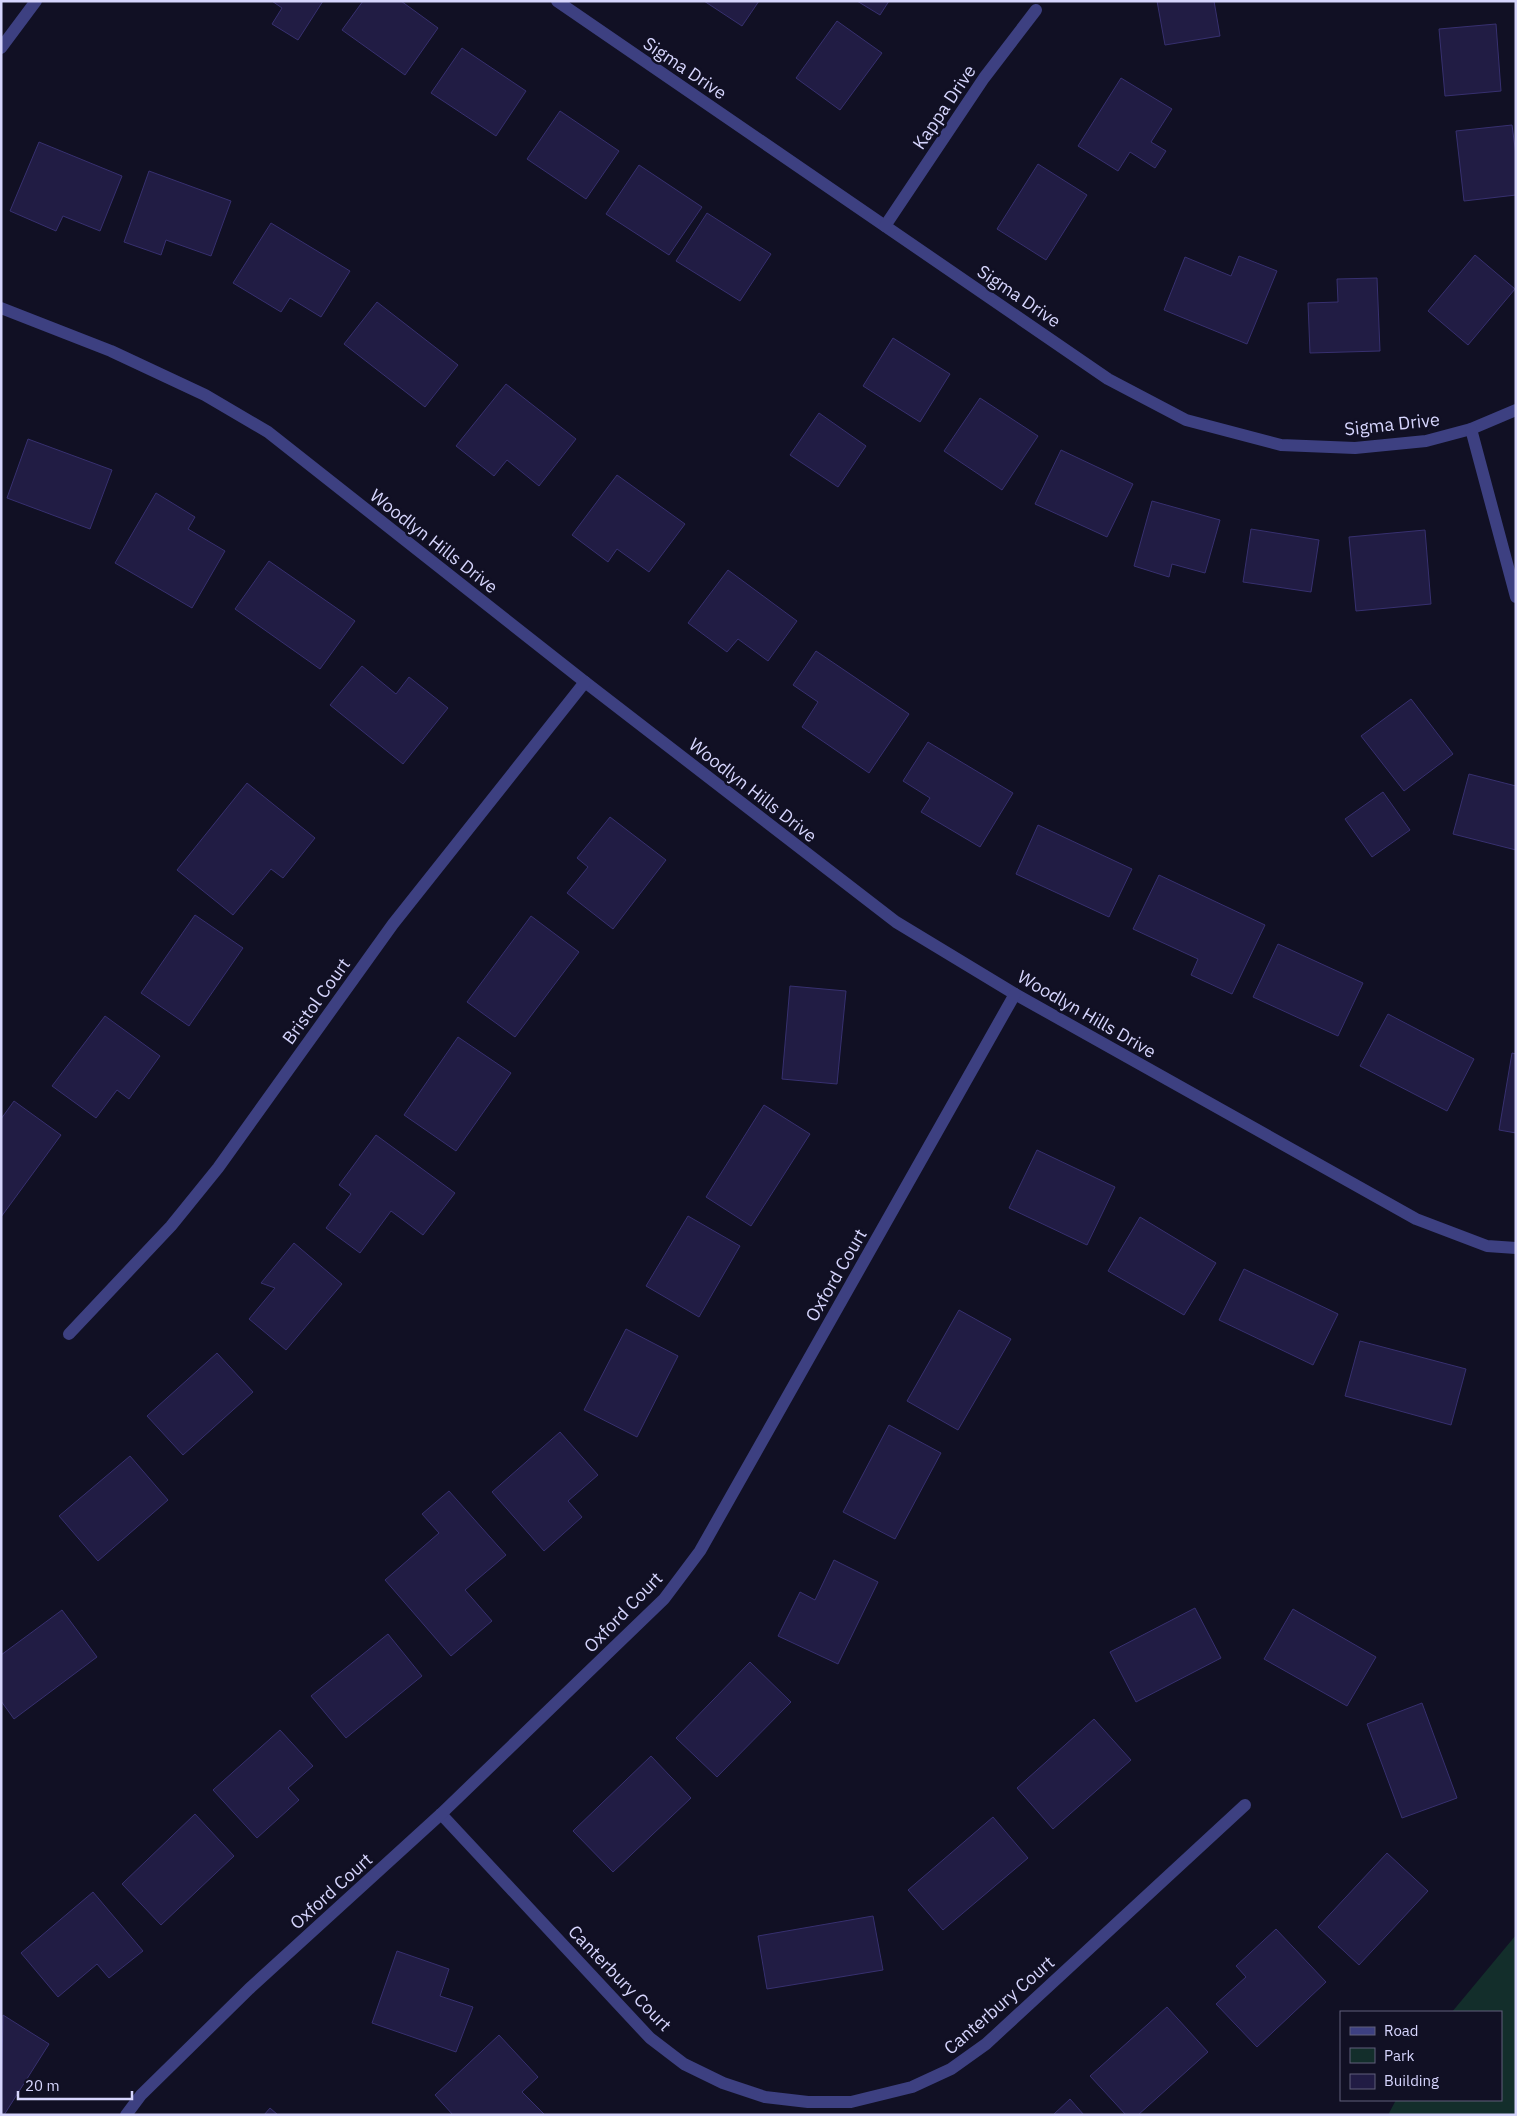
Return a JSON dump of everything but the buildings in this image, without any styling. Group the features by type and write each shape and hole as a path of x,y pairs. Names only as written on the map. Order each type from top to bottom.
{"street":[{"path":"1,48 36,1"},
{"name":"Sigma Drive","path":"557,1 1108,379 1186,420 1281,445 1346,447 1426,441 1471,429 1516,410"},
{"name":"Kappa Drive","path":"885,226 984,78 1036,10"},
{"name":"Woodlyn Hills Drive","path":"1,308 111,351 205,395 268,432 585,682 896,922 1015,994 1416,1219 1487,1246 1516,1248"},
{"path":"1471,429 1516,596"},
{"name":"Bristol Court","path":"69,1334 171,1226 218,1168 393,924 585,682"},
{"name":"Oxford Court","path":"126,2115 141,2095 249,1989 441,1814 664,1599 700,1550 1015,994"},
{"name":"Canterbury Court","path":"441,1814 650,2038 684,2064 723,2083 765,2097 808,2102 860,2100 912,2087 951,2070 986,2044 1245,1805"}],"green space":[{"path":"1516,1935 1516,2115 1388,2115 1395,2101 1502,2101 1502,2011 1453,2011"}]}
